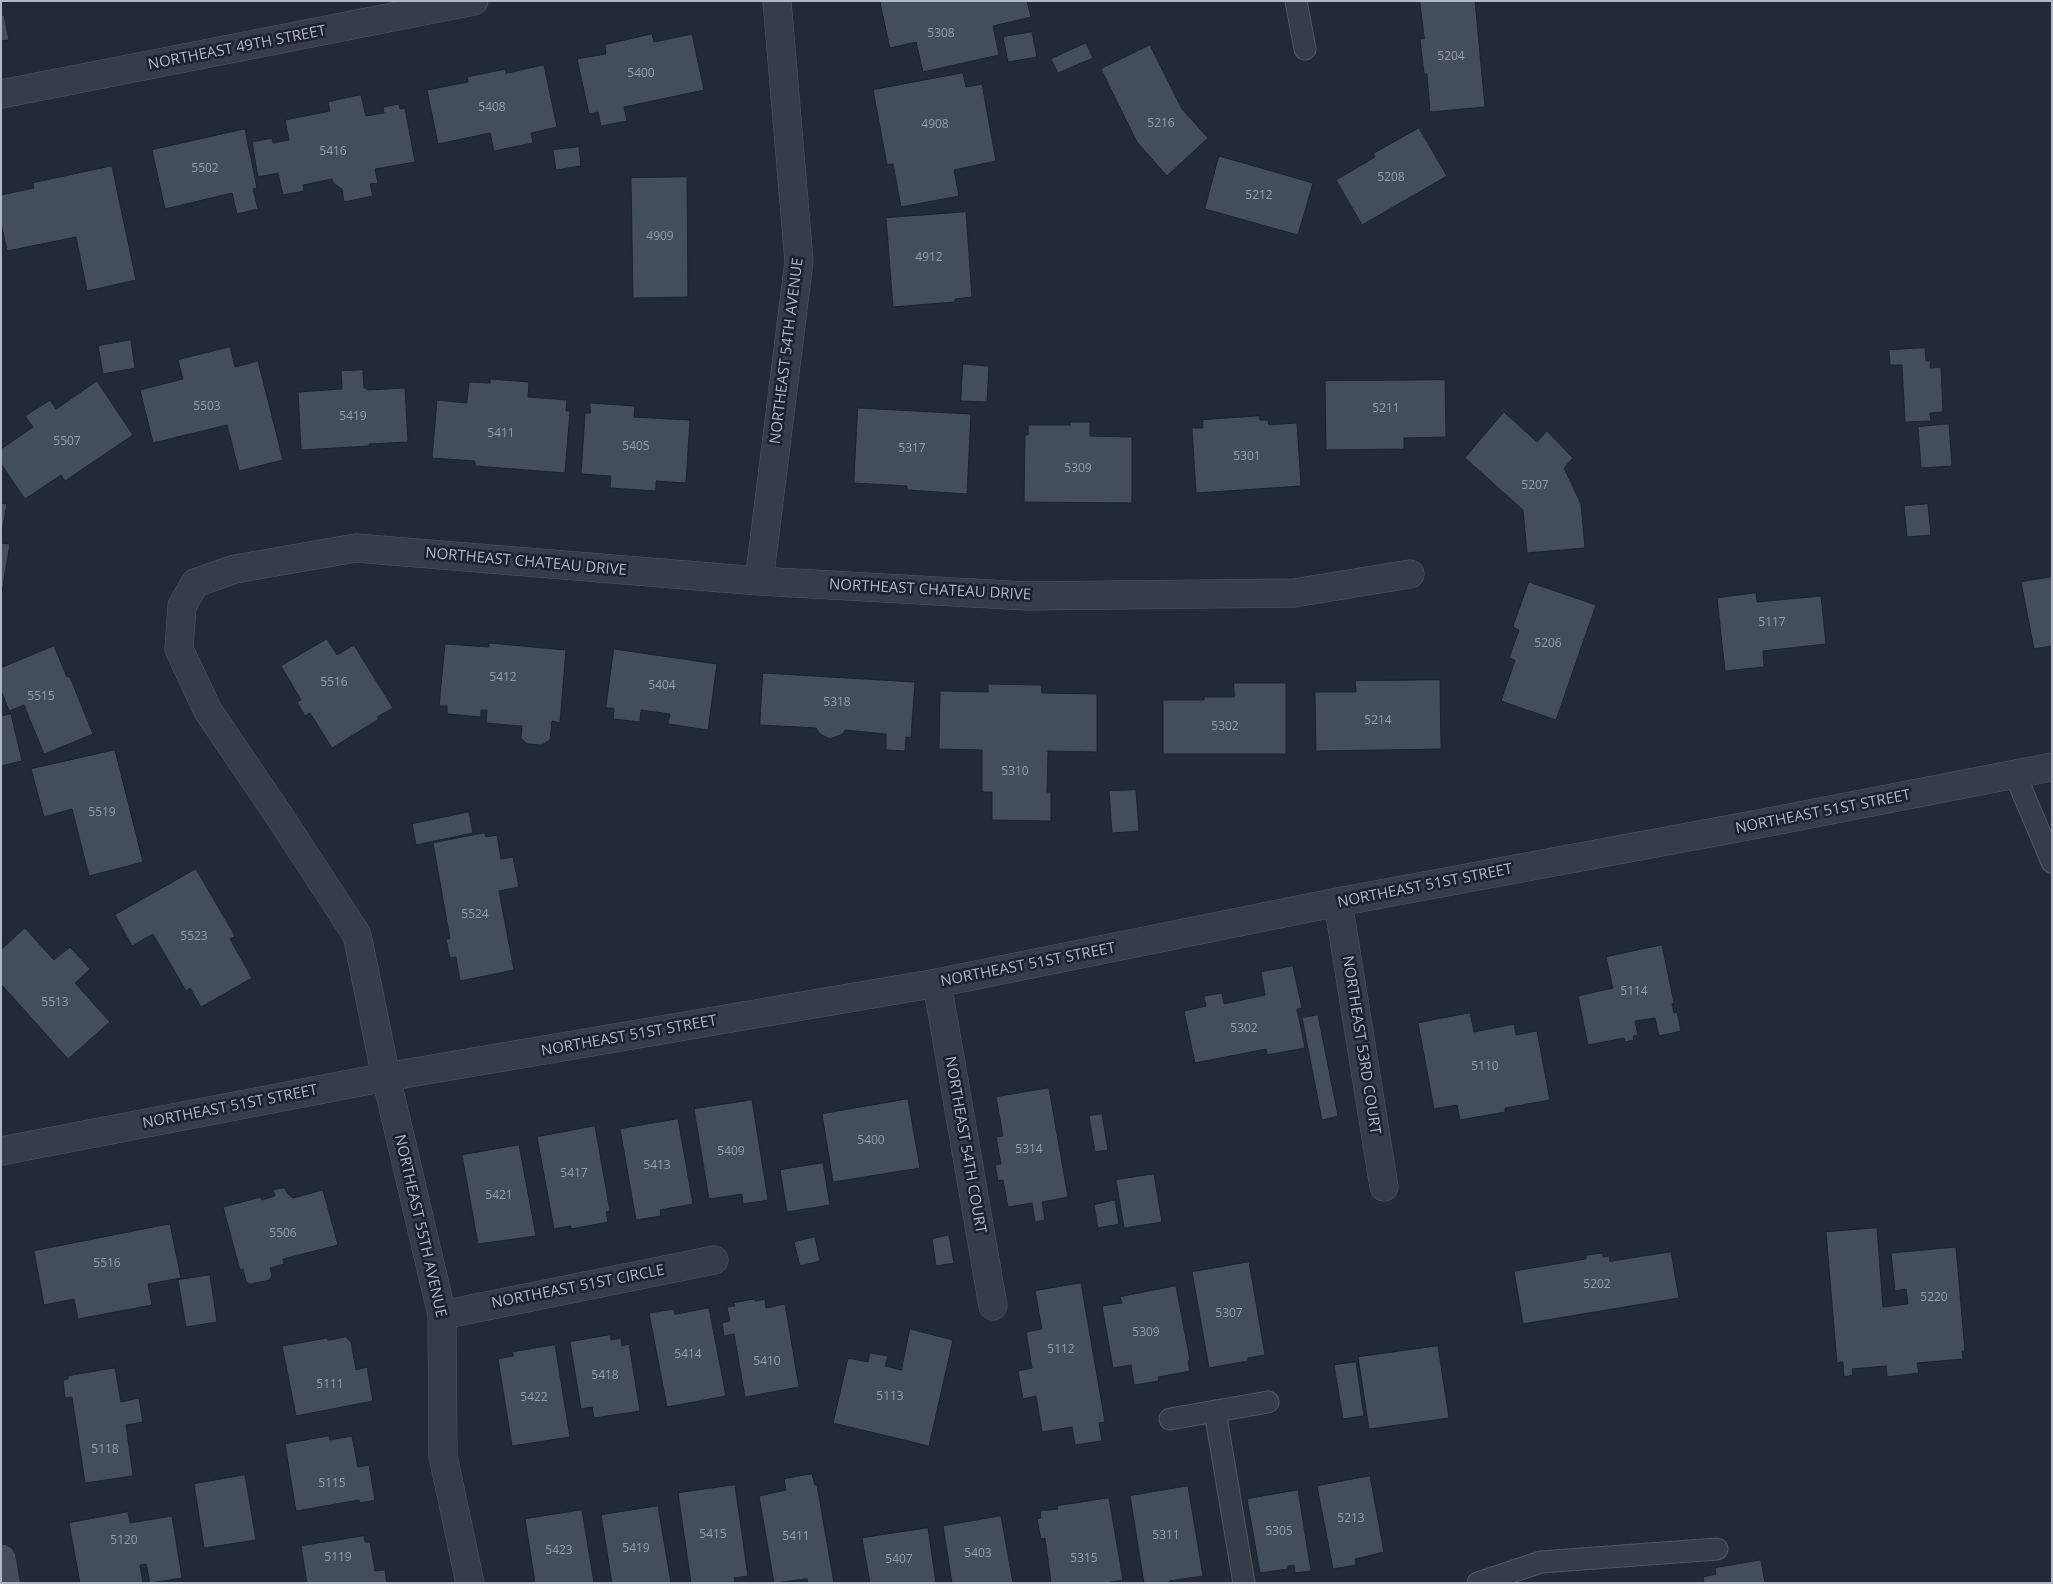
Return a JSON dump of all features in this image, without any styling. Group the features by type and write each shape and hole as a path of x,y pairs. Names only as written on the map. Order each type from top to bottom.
{"street":[{"name":"NORTHEAST 49TH STREET","path":"1,94 474,1"},
{"name":"NORTHEAST 54TH AVENUE","path":"759,581 799,261 777,1"},
{"name":"NORTHEAST CHATEAU DRIVE","path":"386,1077 357,935 208,711 180,649 182,606 195,584 235,569 356,548 759,581 1026,596 1294,593 1410,574"},
{"name":"NORTHEAST 51ST STREET","path":"1,1151 386,1077 938,983 1338,902 2052,767"},
{"name":"NORTHEAST 53RD COURT","path":"1338,902 1384,1188"},
{"name":"NORTHEAST 54TH COURT","path":"938,983 993,1306"},
{"name":"NORTHEAST 55TH AVENUE","path":"386,1077 442,1315 443,1456 470,1583"},
{"name":"NORTHEAST 51ST CIRCLE","path":"442,1315 714,1260"},
{"path":"1,1560 5,1583"}],"lane":[{"path":"1296,1 1306,49"},
{"path":"2015,774 2052,862"},
{"path":"1170,1419 1268,1402"},
{"path":"1215,1411 1244,1583"},
{"path":"1478,1583 1541,1562 1717,1550"}],"building":[{"path":"880,1 1027,1 1031,17 993,26 999,55 923,72 916,42 890,48"},
{"path":"1420,1 1475,1 1485,107 1430,112 1427,74 1424,74 1420,39 1424,39"},
{"path":"1,15 4,15 9,40 1,41"},
{"path":"1032,32 1037,57 1008,62 1003,37"},
{"path":"652,34 654,42 692,34 704,90 624,107 627,121 601,126 598,112 589,114 577,59 606,54 605,45"},
{"path":"1086,43 1093,58 1058,73 1051,59"},
{"path":"1150,45 1182,109 1208,138 1167,176 1137,142 1101,69"},
{"path":"544,65 557,127 531,133 533,143 494,151 490,133 438,144 427,90 468,82 467,77 506,69 506,73"},
{"path":"963,73 966,87 982,84 996,161 954,170 959,196 901,207 893,164 887,165 873,90"},
{"path":"361,95 366,116 384,113 383,107 399,104 400,109 405,108 415,162 375,169 378,183 370,184 373,196 344,202 342,189 333,183 332,179 303,185 304,191 283,195 278,173 258,177 252,142 272,138 273,143 289,140 285,120 330,111 328,102"},
{"path":"1419,128 1447,176 1362,225 1336,180 1375,157 1373,154"},
{"path":"245,129 257,188 253,189 258,209 237,214 232,193 165,209 152,150"},
{"path":"579,147 581,166 556,170 553,150"},
{"path":"1219,156 1313,183 1298,235 1205,209"},
{"path":"112,166 136,280 87,291 76,237 7,251 1,223 1,195 34,188 33,183"},
{"path":"687,177 688,297 633,298 631,178"},
{"path":"966,212 972,297 955,299 955,302 893,307 886,218"},
{"path":"131,340 135,368 103,374 98,346"},
{"path":"230,347 235,367 258,361 283,460 239,471 227,425 153,443 140,390 183,379 178,360"},
{"path":"1925,348 1926,361 1931,361 1930,368 1941,367 1943,412 1930,413 1931,421 1905,422 1902,365 1890,365 1889,350"},
{"path":"963,364 989,366 987,402 961,401"},
{"path":"363,370 364,388 367,388 367,390 405,388 408,442 301,450 298,392 342,389 341,371"},
{"path":"490,379 529,382 528,397 567,400 566,411 570,411 565,473 475,466 475,461 432,458 437,400 467,403 469,382 490,383"},
{"path":"1445,380 1446,437 1404,438 1404,449 1326,450 1325,381"},
{"path":"97,381 133,435 65,481 61,475 25,499 1,464 1,449 33,427 25,416 50,400 56,409"},
{"path":"590,403 635,406 634,417 690,420 686,483 656,481 656,491 610,488 611,476 581,474 585,413 590,413"},
{"path":"858,408 971,414 967,494 907,490 907,486 854,483"},
{"path":"1504,412 1537,442 1547,431 1573,458 1564,468 1581,504 1585,548 1527,553 1523,510 1465,458"},
{"path":"1259,416 1260,420 1268,420 1269,425 1297,423 1301,486 1196,493 1192,428 1203,428 1203,420"},
{"path":"1070,422 1090,422 1090,436 1132,437 1132,503 1024,502 1025,435 1028,435 1028,425 1070,425"},
{"path":"1949,424 1952,466 1921,468 1918,427"},
{"path":"1,503 7,504 1,537"},
{"path":"1928,504 1931,535 1907,537 1904,506"},
{"path":"1,543 10,544 1,598"},
{"path":"2052,577 2052,646 2034,649 2021,582"},
{"path":"1529,582 1596,605 1556,720 1501,701 1515,660 1509,658 1519,630 1513,627"},
{"path":"1756,593 1757,602 1821,596 1826,644 1763,651 1764,667 1725,671 1717,598"},
{"path":"327,639 337,655 354,645 393,708 377,717 379,719 332,748 310,713 305,716 297,702 301,700 281,666"},
{"path":"489,643 566,650 560,723 552,721 550,740 542,745 527,744 521,738 522,726 486,723 487,710 481,710 481,717 447,714 447,706 439,706 445,644 489,647"},
{"path":"54,646 67,677 70,677 93,734 44,754 24,705 9,711 1,690 1,668"},
{"path":"614,649 717,664 708,730 668,724 670,714 641,710 640,722 613,719 614,708 606,708"},
{"path":"763,673 915,682 911,738 906,737 905,751 886,750 886,734 845,730 843,734 830,739 820,734 816,728 760,725"},
{"path":"1440,680 1441,749 1316,751 1315,692 1356,692 1355,681"},
{"path":"1234,683 1286,683 1286,754 1163,754 1163,700 1204,700 1204,697 1234,697"},
{"path":"988,684 1041,685 1042,693 1097,694 1097,752 1048,751 1047,792 1051,792 1051,821 992,820 992,792 982,792 982,750 939,749 940,691 988,692"},
{"path":"11,714 22,761 1,766 1,716"},
{"path":"115,750 143,862 89,876 72,809 44,817 31,769"},
{"path":"1136,790 1139,831 1112,833 1109,791"},
{"path":"469,812 473,833 416,845 412,824"},
{"path":"485,833 486,837 497,835 501,859 513,857 519,887 499,891 514,970 460,981 456,957 450,958 446,939 450,939 433,843"},
{"path":"196,869 235,936 230,939 252,978 201,1007 190,988 186,991 153,934 132,946 115,915"},
{"path":"25,928 54,960 70,947 90,969 75,983 110,1022 68,1059 1,984 1,950"},
{"path":"1662,945 1674,1003 1672,1004 1674,1013 1677,1012 1681,1031 1659,1036 1655,1018 1635,1021 1638,1035 1633,1036 1634,1040 1625,1042 1624,1038 1588,1045 1578,996 1613,988 1606,957"},
{"path":"1293,966 1302,1008 1297,1009 1305,1048 1267,1055 1266,1049 1195,1063 1184,1011 1206,1006 1204,996 1222,993 1224,1004 1265,995 1261,972"},
{"path":"1470,1013 1474,1032 1514,1024 1516,1035 1537,1031 1550,1100 1505,1108 1505,1112 1460,1120 1457,1105 1434,1109 1418,1023"},
{"path":"1318,1015 1338,1116 1322,1120 1302,1018"},
{"path":"1049,1088 1068,1197 1042,1202 1045,1220 1035,1222 1032,1203 1008,1207 1003,1180 998,1181 995,1165 1001,1164 996,1137 1003,1136 996,1097"},
{"path":"908,1099 920,1168 833,1182 822,1114"},
{"path":"752,1100 768,1200 743,1204 742,1194 709,1199 694,1109"},
{"path":"1102,1114 1108,1150 1095,1152 1089,1116"},
{"path":"678,1119 693,1204 660,1210 661,1216 636,1220 620,1129"},
{"path":"595,1126 610,1211 606,1212 608,1222 571,1229 571,1226 554,1229 537,1137"},
{"path":"519,1145 536,1236 478,1244 462,1155"},
{"path":"823,1163 830,1205 787,1212 780,1170"},
{"path":"1154,1174 1162,1222 1124,1228 1116,1180"},
{"path":"285,1188 287,1193 293,1198 323,1190 338,1245 283,1259 284,1264 270,1268 272,1275 270,1280 250,1284 246,1282 243,1269 240,1270 223,1207 261,1197 262,1200 275,1196 273,1190"},
{"path":"1115,1200 1119,1224 1098,1228 1094,1205"},
{"path":"170,1224 181,1278 148,1284 152,1305 78,1319 74,1299 44,1305 34,1251"},
{"path":"1877,1228 1883,1307 1908,1304 1906,1289 1895,1291 1891,1253 1956,1247 1965,1351 1962,1351 1963,1359 1917,1363 1919,1373 1887,1377 1886,1366 1852,1369 1853,1375 1844,1377 1843,1362 1837,1363 1826,1232"},
{"path":"949,1235 954,1263 936,1266 932,1239"},
{"path":"815,1237 820,1261 800,1266 794,1242"},
{"path":"1671,1252 1679,1298 1523,1324 1514,1271 1586,1259 1586,1255 1603,1253 1603,1257 1609,1256 1610,1261"},
{"path":"1249,1262 1265,1355 1248,1358 1248,1361 1209,1368 1192,1272"},
{"path":"210,1275 217,1322 186,1327 178,1280"},
{"path":"1081,1283 1105,1422 1099,1423 1102,1441 1075,1445 1072,1427 1042,1432 1036,1396 1023,1399 1018,1371 1032,1368 1026,1332 1042,1329 1035,1291"},
{"path":"1176,1286 1190,1360 1188,1361 1190,1371 1158,1377 1159,1381 1134,1385 1131,1365 1113,1368 1102,1306 1122,1303 1120,1297"},
{"path":"755,1299 755,1301 765,1299 766,1308 785,1304 799,1387 745,1397 734,1334 724,1336 722,1323 730,1321 727,1307 735,1306 734,1303"},
{"path":"709,1308 726,1396 667,1407 649,1313 674,1309 675,1314"},
{"path":"910,1329 953,1340 929,1446 833,1423 848,1358 868,1362 870,1353 888,1356 885,1366 901,1370"},
{"path":"610,1335 611,1340 621,1338 622,1346 629,1344 640,1411 594,1418 592,1407 581,1409 570,1342"},
{"path":"346,1337 351,1342 356,1370 367,1367 373,1401 296,1416 282,1346 327,1338 328,1340"},
{"path":"555,1345 570,1437 512,1446 498,1359 513,1356 513,1352"},
{"path":"1438,1346 1449,1418 1369,1429 1358,1357"},
{"path":"1356,1362 1364,1416 1343,1419 1334,1365"},
{"path":"115,1368 121,1402 139,1398 143,1422 126,1425 133,1476 85,1483 72,1397 65,1398 63,1380 68,1379 68,1376"},
{"path":"329,1436 330,1440 352,1436 358,1467 369,1465 375,1500 360,1503 359,1500 296,1511 285,1444"},
{"path":"812,1474 815,1485 817,1485 834,1583 808,1583 807,1579 774,1583 759,1496 786,1490 784,1479"},
{"path":"245,1475 256,1540 204,1548 194,1484"},
{"path":"1370,1476 1384,1552 1355,1559 1356,1565 1333,1569 1317,1486"},
{"path":"735,1485 748,1576 734,1578 735,1582 728,1583 691,1583 678,1493"},
{"path":"1188,1486 1203,1576 1169,1581 1169,1583 1144,1583 1130,1496"},
{"path":"1298,1490 1311,1571 1295,1573 1294,1565 1288,1566 1288,1569 1260,1573 1247,1499"},
{"path":"1109,1498 1123,1580 1106,1583 1051,1583 1045,1538 1041,1539 1037,1519 1041,1518 1040,1511 1058,1509 1057,1506"},
{"path":"658,1506 671,1583 612,1583 601,1515"},
{"path":"582,1510 594,1583 535,1583 525,1519"},
{"path":"128,1512 130,1523 172,1516 182,1578 150,1583 146,1564 140,1565 143,1583 80,1583 69,1523"},
{"path":"1001,1516 1013,1583 952,1583 943,1526"},
{"path":"928,1528 936,1583 870,1583 862,1538"},
{"path":"364,1536 365,1542 370,1542 375,1571 385,1570 387,1583 307,1583 301,1546"},
{"path":"1761,1560 1765,1583 1704,1583 1703,1577 1716,1574 1715,1568"}]}
